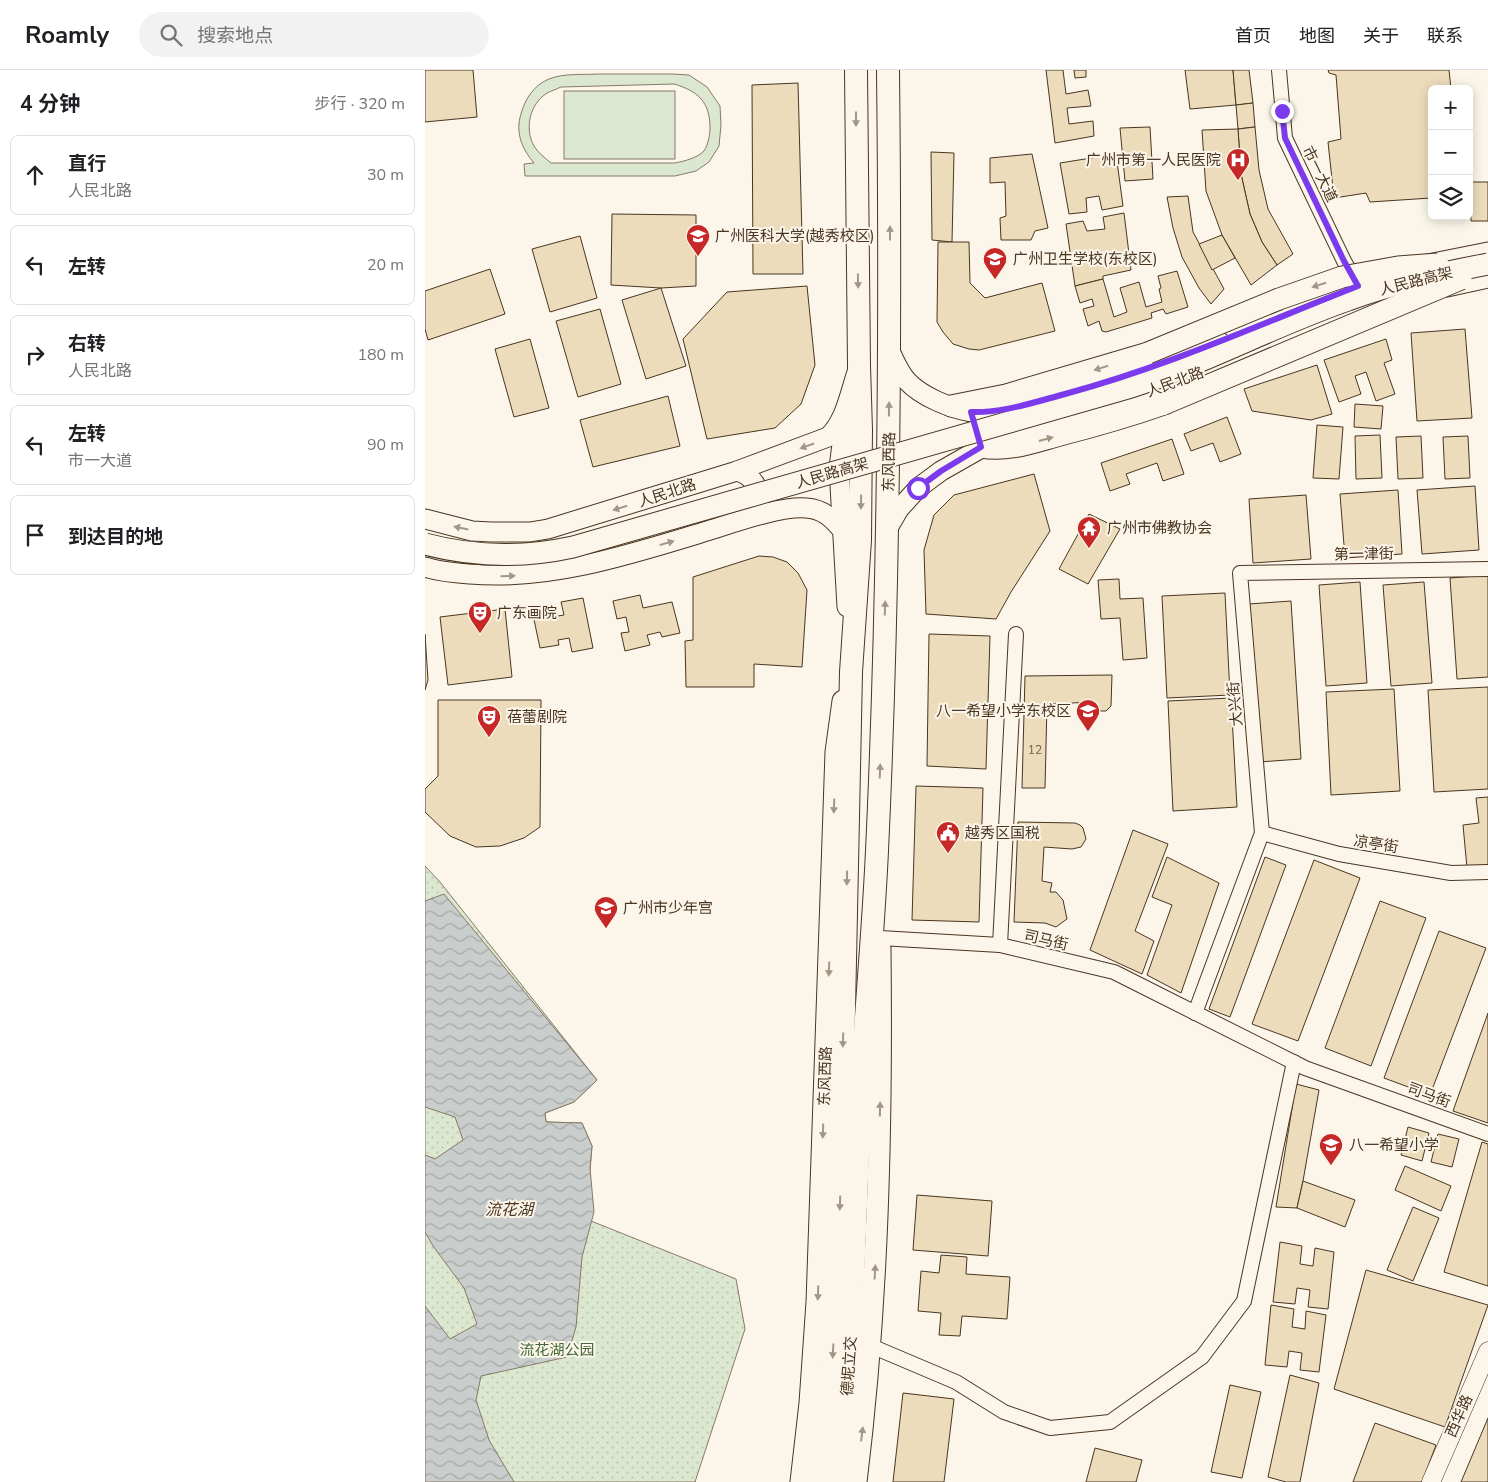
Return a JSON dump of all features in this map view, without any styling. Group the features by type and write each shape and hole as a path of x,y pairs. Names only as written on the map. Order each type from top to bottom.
{"highway":[{"name":"东风西路","path":"847,1250 851,672 857,606 861,463 856,70"},
{"name":"东风西路","path":"847,1250 860,1108 877,854 888,528 890,351 888,70"},
{"name":"德坭立交","path":"820,1482 847,1250"},
{"name":"德坭立交","path":"838,1482 848,1384 847,1250"}],"main road":[{"name":"人民北路","path":"890,351 907,382 925,395 971,412 996,410 1031,403 1144,371 1358,286 1414,267 1488,252"},
{"path":"951,406 1007,395 1148,353 1279,299 1342,277 1398,267 1488,264"},
{"path":"971,412 981,447 996,450 1117,420 1164,404 1488,264"},
{"name":"人民路高架","path":"425,544 465,552 504,555 547,552 581,544 1128,388 1189,366 1348,300 1423,278 1488,264"},
{"name":"人民北路","path":"888,528 899,508 918,488 941,471 999,438 1023,429 1157,390 1354,311 1488,278"},
{"name":"人民北路","path":"425,520 472,531 530,532 567,524 737,471 828,437 836,430 841,420 859,366"},
{"path":"851,672 839,468 843,436 859,366"},
{"path":"425,567 453,573 484,576 533,574 626,554 748,518 753,514 758,504 758,490 755,482 749,476 737,471"},
{"path":"737,521 785,509 805,508 821,511 832,518 843,531"},
{"name":"东风西路","path":"801,1482 811,1403 817,1302 836,752 842,707 851,672"},
{"name":"东风西路","path":"856,1482 871,1346 879,1182 880,938 877,854"}],"street":[{"name":"市一大道","path":"1279,70 1285,138 1358,286"},
{"name":"第一津街","path":"1240,573 1488,568"},
{"name":"大兴街","path":"1240,573 1262,833"},
{"path":"1000,945 1016,634"},
{"name":"凉亭街","path":"1262,833 1339,854 1451,873 1488,872"},
{"path":"1195,1013 1262,833"},
{"name":"司马街","path":"880,938 1000,945 1114,972 1305,1068 1488,1134"},
{"path":"871,1346 956,1382 1004,1412 1050,1428 1110,1422 1202,1357 1244,1301 1294,1062"},
{"name":"西华路","path":"1431,1482 1488,1351"}],"green space":[{"path":"567,75 689,75 707,87 720,106 719,146 709,162 696,171 675,176 525,176 524,164 534,163 523,146 519,134 519,121 528,98 539,85 549,79","holes":["674,84 696,94 705,104 708,111 710,128 708,143 704,151 691,159 675,163 551,163 537,151 531,139 529,124 536,103 547,93 561,87"]},
{"path":"564,91 675,91 675,159 564,159"},
{"name":"流花湖公园","path":"425,866 440,882 597,1080 574,1102 545,1113 546,1122 582,1123 592,1146 586,1219 736,1279 745,1329 695,1482 425,1482"}],"water":[{"name":"流花湖","path":"444,894 597,1080 574,1102 545,1113 546,1122 582,1123 592,1146 590,1168 594,1212 582,1257 576,1327 567,1357 481,1376 476,1400 489,1440 514,1482 425,1482 425,1306 450,1339 477,1324 464,1288 425,1232 425,1155 435,1159 463,1140 455,1117 425,1107 425,901"}],"building":[{"path":"425,70 473,70 477,117 425,122"},
{"path":"1046,70 1063,70 1066,94 1088,90 1091,106 1067,108 1069,124 1093,121 1094,136 1055,143"},
{"path":"1074,70 1086,70 1086,77 1075,78"},
{"path":"1185,70 1233,70 1236,105 1190,109"},
{"path":"1233,70 1249,70 1253,103 1236,105"},
{"path":"1328,70 1449,70 1451,85 1428,85 1428,198 1370,202 1366,193 1334,198 1328,142 1341,139 1336,75 1329,73"},
{"path":"798,83 803,274 753,274 752,85"},
{"path":"1253,103 1255,127 1238,129 1236,105"},
{"path":"1150,127 1153,179 1125,181 1120,128"},
{"path":"1255,127 1259,170 1268,209 1293,254 1277,265 1262,242 1250,214 1241,174 1238,129"},
{"path":"1238,129 1241,174 1250,214 1262,242 1277,265 1251,285 1222,235 1206,191 1202,130"},
{"path":"931,152 954,153 952,242 932,240"},
{"path":"1032,154 1048,228 1035,231 1031,240 1001,240 1000,218 1006,216 1005,182 990,183 990,158"},
{"path":"1116,154 1123,206 1102,210 1099,196 1086,198 1087,212 1069,214 1060,163"},
{"path":"1473,182 1488,182 1488,221 1471,221 1473,220"},
{"path":"1188,196 1193,232 1224,289 1211,304 1199,288 1182,257 1173,228 1167,197"},
{"path":"1124,213 1131,270 1103,276 1103,279 1075,286 1066,224 1083,221 1087,231 1105,229 1103,217"},
{"path":"612,214 696,215 696,286 661,288 611,285"},
{"path":"1222,235 1235,258 1212,270 1199,244"},
{"path":"580,236 597,298 550,312 532,249"},
{"path":"938,242 969,242 970,283 985,298 1042,283 1055,331 979,350 953,344 937,322"},
{"path":"490,269 505,314 428,340 425,329 425,291"},
{"path":"1177,271 1188,307 1166,314 1163,309 1151,313 1152,318 1106,332 1102,331 1099,321 1088,326 1083,309 1094,306 1092,299 1080,303 1075,286 1103,279 1114,317 1127,312 1120,288 1139,282 1146,307 1162,302 1158,276"},
{"path":"807,286 815,365 801,404 775,428 707,439 683,339 727,292"},
{"path":"661,288 686,366 646,379 622,300"},
{"path":"600,309 621,384 578,397 556,321"},
{"path":"1465,329 1472,418 1417,421 1411,333"},
{"path":"530,339 549,408 514,417 495,349"},
{"path":"1386,339 1392,360 1384,363 1395,394 1376,401 1366,372 1355,376 1361,394 1339,402 1324,360"},
{"path":"1317,365 1332,414 1311,420 1252,411 1244,389"},
{"path":"668,396 680,446 593,467 580,420"},
{"path":"1355,404 1383,406 1381,429 1354,427"},
{"path":"1227,417 1241,454 1220,462 1213,443 1191,451 1184,434"},
{"path":"1317,425 1343,427 1339,479 1313,478"},
{"path":"1380,435 1382,478 1356,479 1355,436"},
{"path":"1421,436 1423,478 1398,479 1396,437"},
{"path":"1468,436 1470,478 1445,479 1443,437"},
{"path":"1172,439 1184,474 1163,481 1157,463 1126,474 1130,484 1110,491 1101,463"},
{"path":"1034,474 1050,531 996,619 926,614 924,550 934,515 954,495"},
{"path":"1475,486 1479,550 1422,554 1417,490"},
{"path":"1398,490 1402,554 1345,558 1340,494"},
{"path":"1306,495 1311,559 1253,563 1249,499"},
{"name":"广州市佛教协会","path":"1089,514 1120,529 1088,584 1059,569"},
{"path":"759,556 773,557 787,562 798,573 807,590 802,667 754,664 754,687 686,687 685,641 693,640 693,577"},
{"path":"1488,575 1488,677 1457,679 1450,578"},
{"path":"1119,579 1120,599 1143,598 1147,658 1123,660 1120,618 1101,619 1098,580"},
{"path":"1360,582 1367,683 1326,686 1319,585"},
{"path":"1424,582 1432,683 1391,686 1383,585"},
{"path":"1225,593 1230,695 1167,698 1162,596"},
{"path":"640,595 643,608 672,602 680,633 662,637 660,632 647,635 650,645 625,651 621,633 629,632 626,617 617,619 613,601"},
{"path":"583,598 593,648 572,652 569,638 558,640 559,645 540,648 533,615 551,612 552,617 564,615 561,602"},
{"path":"1291,601 1301,759 1259,762 1249,604"},
{"path":"505,609 512,677 448,685 440,617"},
{"path":"425,634 428,680 425,690"},
{"path":"929,634 990,636 986,769 927,766"},
{"path":"1112,675 1111,706 1106,711 1095,711 1095,702 1047,704 1045,788 1022,788 1025,676"},
{"path":"1488,687 1488,789 1434,792 1428,690"},
{"path":"1394,689 1400,791 1331,795 1326,692"},
{"path":"1231,698 1237,807 1173,811 1168,701"},
{"name":"蓓蕾剧院","path":"438,700 541,700 540,827 524,838 500,846 476,847 450,836 425,812 425,789 438,776"},
{"name":"越秀区国税","path":"916,786 983,788 979,922 912,920"},
{"path":"1488,797 1488,866 1467,868 1463,825 1479,823 1476,798"},
{"path":"1018,822 1075,823 1083,828 1086,839 1081,847 1072,849 1044,847 1042,881 1052,883 1050,892 1056,892 1063,900 1067,919 1056,927 1045,923 1014,922"},
{"path":"1133,830 1168,844 1135,931 1154,941 1142,974 1090,950"},
{"path":"1167,857 1219,883 1181,993 1147,975 1172,905 1152,897"},
{"path":"1265,857 1286,865 1230,1017 1209,1009"},
{"path":"1314,860 1360,878 1298,1041 1252,1024"},
{"path":"1380,901 1426,918 1371,1066 1325,1048"},
{"path":"1439,931 1486,948 1430,1095 1384,1078"},
{"path":"1488,1013 1488,1123 1453,1111"},
{"path":"1296,1084 1319,1090 1297,1208 1276,1207"},
{"path":"1408,1127 1429,1133 1422,1161 1401,1155"},
{"path":"1438,1134 1459,1139 1452,1167 1431,1162"},
{"path":"1482,1142 1488,1144 1488,1286 1444,1272"},
{"path":"1405,1166 1451,1186 1441,1211 1395,1190"},
{"path":"1303,1181 1355,1200 1345,1227 1297,1208"},
{"path":"917,1195 992,1201 988,1256 913,1250"},
{"path":"1413,1207 1439,1218 1413,1281 1387,1270"},
{"path":"1280,1242 1302,1246 1300,1264 1313,1266 1315,1248 1334,1252 1328,1309 1308,1307 1310,1290 1297,1288 1295,1304 1273,1302"},
{"path":"941,1255 967,1257 966,1274 1010,1277 1007,1319 962,1316 960,1336 939,1335 941,1313 918,1311 921,1271 939,1273"},
{"path":"1366,1270 1488,1305 1445,1427 1334,1389"},
{"path":"1271,1305 1294,1309 1292,1327 1305,1329 1306,1311 1326,1315 1319,1372 1300,1370 1302,1353 1289,1351 1287,1367 1265,1365"},
{"path":"1290,1375 1319,1383 1300,1482 1286,1482 1268,1477"},
{"path":"1230,1385 1261,1392 1242,1478 1211,1472"},
{"path":"903,1393 954,1399 944,1482 893,1482"},
{"path":"1488,1418 1488,1482 1461,1482"},
{"path":"1375,1423 1436,1445 1422,1482 1353,1482"},
{"path":"1095,1448 1142,1460 1136,1482 1086,1482"}],"place":[{"name":"广州市第一人民医院","path":"1238,181"},
{"name":"广州医科大学(越秀校区)","path":"698,257"},
{"name":"广州卫生学校(东校区)","path":"995,280"},
{"name":"广州市佛教协会","path":"1089,549"},
{"name":"广东画院","path":"480,634"},
{"name":"八一希望小学东校区","path":"1088,732"},
{"name":"蓓蕾剧院","path":"489,738"},
{"name":"越秀区国税","path":"948,854"},
{"name":"广州市少年宫","path":"606,929"},
{"name":"八一希望小学","path":"1331,1166"}],"route":[{"path":"918,488 941,471 981,447 971,412 996,410 1031,403 1144,371 1358,286 1285,138 1282,111"}]}
